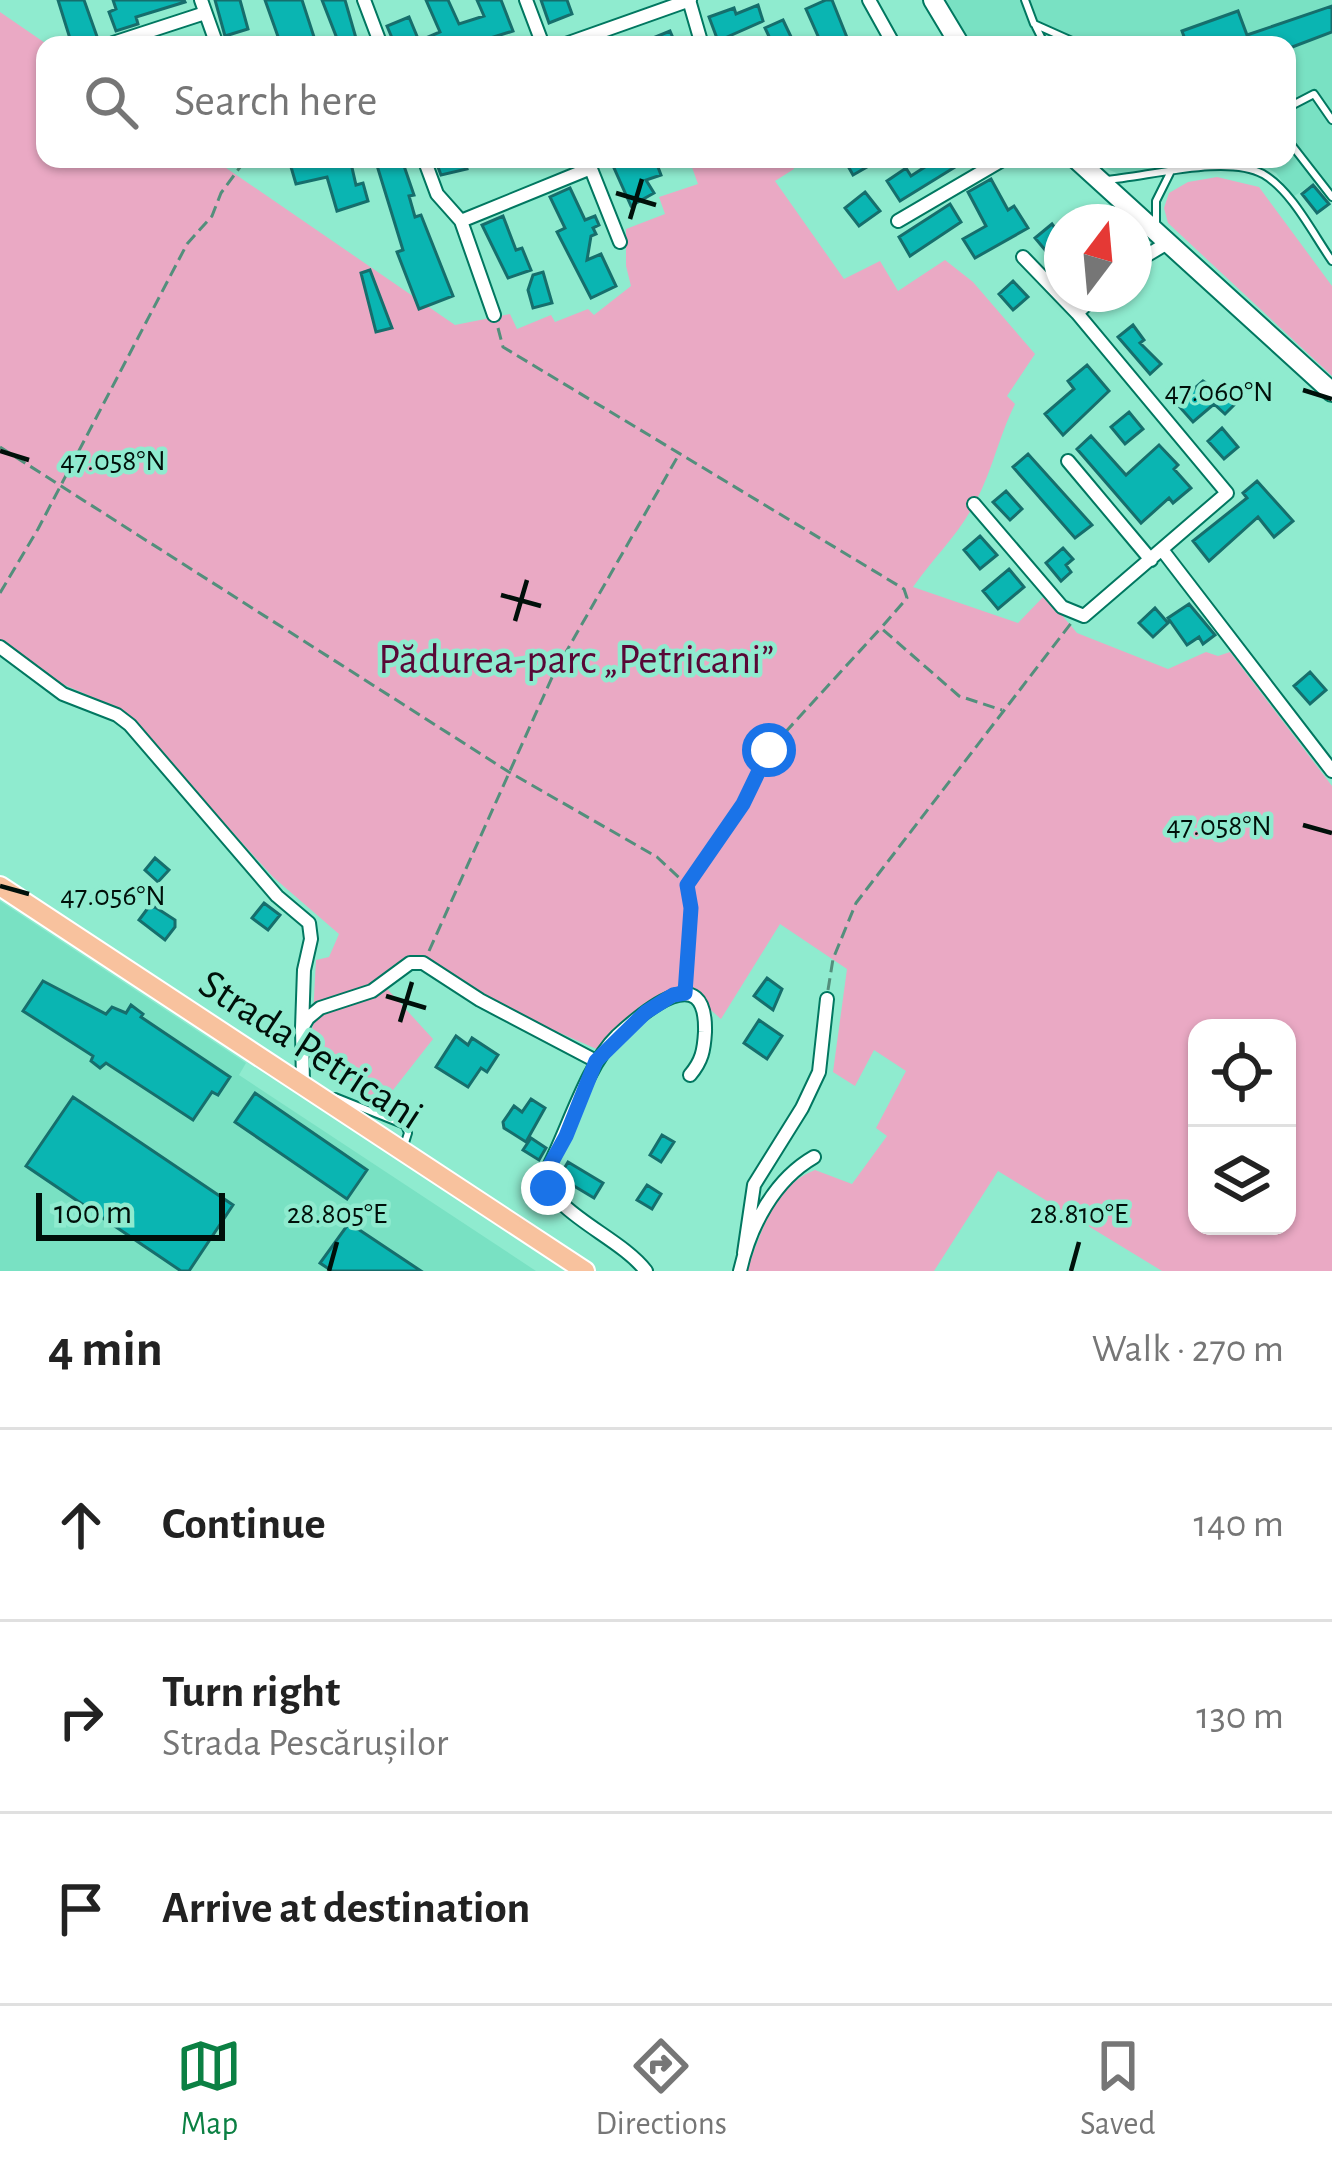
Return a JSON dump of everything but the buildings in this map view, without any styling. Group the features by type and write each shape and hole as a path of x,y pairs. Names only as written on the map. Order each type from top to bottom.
{"main road":[{"path":"933,0 955,36"},
{"path":"1098,171 1332,392"},
{"name":"Strada Petricani","path":"0,886 585,1271"}],"street":[{"path":"364,0 378,36"},
{"path":"526,0 540,36"},
{"path":"588,36 689,0 699,36"},
{"path":"869,0 889,36"},
{"path":"130,36 202,6 214,36"},
{"path":"427,168 437,194 461,221 494,314"},
{"path":"461,221 580,168"},
{"path":"591,168 620,242"},
{"path":"898,221 989,168"},
{"path":"1152,246 1163,236"},
{"path":"974,504 1062,607 1076,616 1090,613 1227,494 1077,313 1023,257"},
{"path":"1068,461 1157,556 1332,771"},
{"path":"0,647 63,694 130,725 277,896 309,922 302,1028 311,1090"},
{"path":"302,1028 320,1009 372,991 410,962 423,963 480,1000 596,1061"},
{"path":"646,1271 630,1251 557,1201 544,1176 596,1061 646,1012 685,993 698,999 705,1013 704,1050 690,1075"},
{"path":"740,1271 754,1185 819,1072 827,999"},
{"path":"744,1253 778,1184 814,1156"}],"lane":[{"path":"1025,0 1040,36"},
{"path":"1034,24 1061,36"},
{"path":"1296,103 1314,94 1332,120"},
{"path":"1296,151 1332,197"},
{"path":"1098,171 1171,173 1212,168"},
{"path":"1236,168 1262,174 1280,188 1332,261"},
{"path":"1163,236 1156,201 1171,173"}],"path":[{"path":"0,593 187,244 212,217 221,193 239,168"},
{"path":"494,314 503,347 904,590 907,598 769,750 743,804 687,885"},
{"path":"0,446 509,772 657,857 687,885 691,908 685,993"},
{"path":"423,963 554,673 680,453"},
{"path":"827,999 833,959 856,903 1076,616"},
{"path":"881,628 959,696 1002,710"}],"shaded area":[{"path":"943,0 1332,0 1332,200 1317,181 1293,197 1268,168 1296,168 1296,36 963,36"},
{"path":"1106,168 1184,168 1125,177"},
{"path":"0,901 246,1063 239,1075 536,1271 0,1271"}],"green space":[{"name":"Pădurea-parc „Petricani”","path":"0,12 36,37 36,168 226,168 455,325 510,314 517,329 551,315 555,322 588,309 594,315 631,286 626,229 665,214 659,197 698,184 692,168 794,168 775,181 844,279 880,261 898,291 945,260 973,282 1035,354 1007,396 1015,404 978,497 913,587 1018,623 1045,595 1077,633 1168,669 1206,652 1218,656 1230,652 1332,786 1332,1271 1162,1271 998,1171 934,1271 746,1271 771,1212 801,1177 815,1170 852,1184 887,1136 876,1128 906,1071 874,1050 855,1086 833,1072 847,969 780,924 721,1019 685,987 640,1006 601,1051 517,1014 413,955 380,981 433,1039 382,1104 311,1052 316,960 329,957 339,934 273,877 122,710 44,676 0,643"},
{"path":"1217,177 1259,187 1332,286 1332,376 1168,223 1164,208 1169,193 1188,182"}],"route":[{"path":"548,1188 544,1176 596,1061 646,1012 685,993 691,908 687,885 743,804 769,750"}]}
